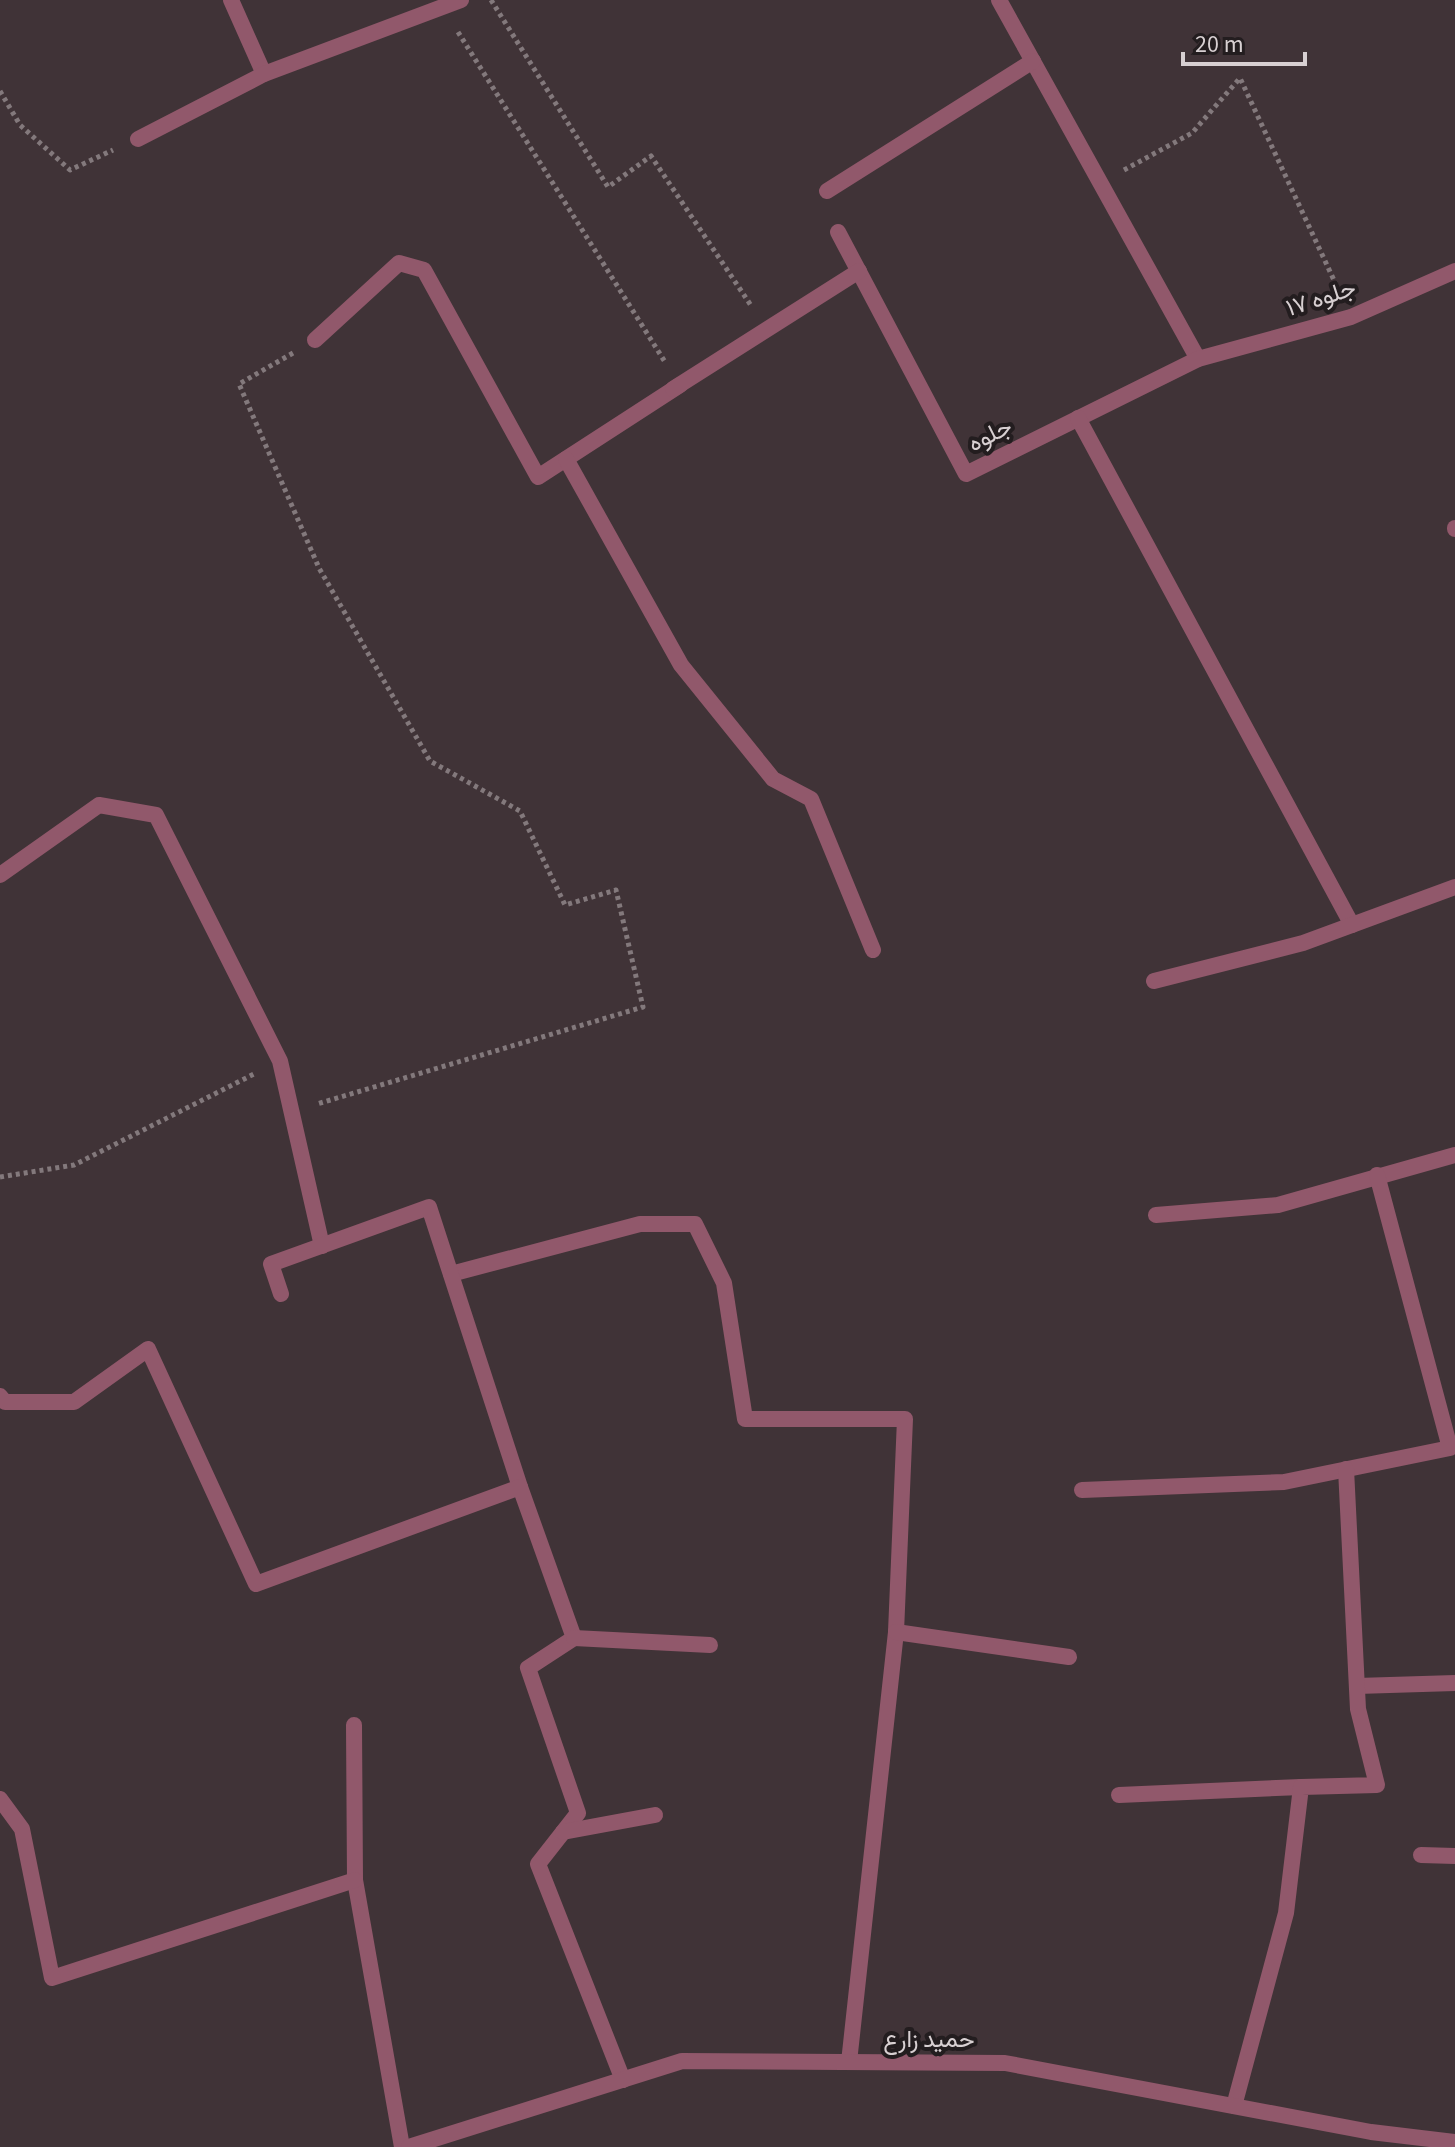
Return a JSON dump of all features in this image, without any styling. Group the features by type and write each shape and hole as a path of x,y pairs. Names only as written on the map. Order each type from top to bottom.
{"street":[{"path":"231,0 264,74"},
{"path":"138,139 264,74 461,0"},
{"path":"999,0 1198,359"},
{"path":"827,191 1033,61"},
{"name":"جلوه","path":"838,232 966,474 1198,359"},
{"path":"315,340 399,263 424,270 538,477 680,385"},
{"path":"659,399 859,271"},
{"name":"جلوه ۱۷","path":"1198,359 1351,317 1455,271"},
{"path":"1078,418 1352,925"},
{"path":"566,459 681,665 773,779 811,799 873,950"},
{"path":"0,875 99,805 156,815 280,1061 322,1246"},
{"path":"1154,981 1303,943 1455,887"},
{"path":"1156,1215 1278,1205 1455,1155"},
{"path":"1082,1490 1284,1482 1450,1448 1377,1175"},
{"path":"281,1294 271,1264 429,1207 520,1487 574,1638"},
{"path":"451,1274 640,1224 695,1224 724,1283 745,1419 905,1419 896,1632 849,2062"},
{"path":"0,1396 5,1402 74,1402 148,1349 256,1584 520,1487"},
{"path":"1119,1795 1377,1785 1358,1709 1346,1469"},
{"path":"896,1632 1069,1657"},
{"path":"623,2080 538,1864 578,1813 528,1668 574,1638 710,1645"},
{"path":"1357,1686 1455,1683"},
{"path":"354,1725 355,1880 402,2147"},
{"path":"1234,2106 1286,1913 1301,1787"},
{"path":"0,1799 22,1829 52,1978 355,1880"},
{"path":"563,1832 655,1815"},
{"path":"1421,1855 1455,1856"},
{"name":"حمید زارع","path":"409,2147 682,2061 1005,2063 1371,2132 1455,2142"}],"path":[{"path":"491,0 608,187 651,156 768,331"},
{"path":"442,8 680,385"},
{"path":"1101,183 1192,133 1240,78 1351,317"},
{"path":"0,91 20,125 70,170 138,139"},
{"path":"292,1112 643,1007 616,890 565,905 520,811 430,761 319,568 239,384 315,340"},
{"path":"0,1177 74,1165 280,1061"}]}
